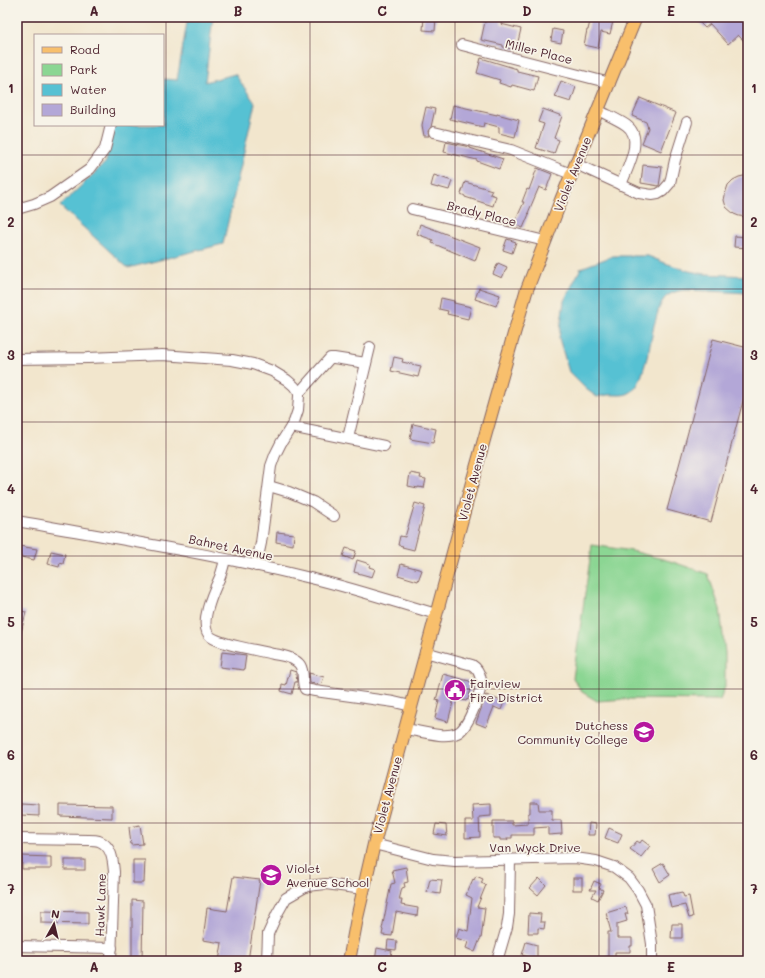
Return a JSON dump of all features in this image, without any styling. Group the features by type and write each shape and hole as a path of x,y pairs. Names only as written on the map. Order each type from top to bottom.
{"main road":[{"name":"Violet Avenue","path":"349,961 374,844 470,486 526,292 561,200 636,17"}],"street":[{"name":"Miller Place","path":"462,45 610,82"},
{"path":"598,110 627,125 633,133 635,141 634,151 621,185"},
{"path":"434,132 511,150 574,169 621,185 639,193 658,194 670,183 675,160 687,122"},
{"path":"17,209 50,197 90,169 105,149 111,126"},
{"name":"Brady Place","path":"412,209 545,241"},
{"path":"348,438 370,347"},
{"path":"17,359 162,356 232,360 253,364 272,371 294,386 299,393 298,410 294,422 281,443 271,466 261,543 256,566"},
{"path":"299,393 330,358 366,363"},
{"path":"291,427 384,446"},
{"path":"269,486 313,502 334,516"},
{"name":"Bahret Avenue","path":"17,521 197,553 301,575 436,614"},
{"path":"226,559 207,612 205,622 210,637 223,643 279,655 293,660 300,665 303,673 303,685 305,689 411,706"},
{"path":"405,729 439,735 452,735 460,732 472,714 480,689 481,681 476,667 426,652"},
{"name":"Hawk Lane","path":"17,839 89,840 99,842 110,851 113,860 114,872 111,961"},
{"name":"Van Wyck Drive","path":"374,844 433,859 455,861 575,858 596,861 614,867 629,878 638,890 646,905 652,944 652,961"},
{"path":"497,961 507,927 509,914 510,860"},
{"path":"267,961 268,934 276,914 286,898 307,886 326,884 363,890"},
{"path":"17,946 112,948"}],"green space":[{"path":"592,545 632,551 670,561 708,574 720,609 725,653 725,687 720,700 626,699 597,701 582,692 573,678"}],"water":[{"path":"188,17 213,17 205,82 235,74 255,103 223,244 128,268 60,206 106,162 112,126 164,126 164,79 177,80"},
{"path":"613,256 648,256 689,271 705,274 748,276 748,293 689,290 679,291 669,295 664,299 659,309 645,365 636,388 628,394 597,397 586,389 569,372 559,338 564,301 581,268"}],"building":[{"path":"424,17 436,18 435,31 423,30"},
{"path":"486,17 502,20 501,24 521,29 516,50 503,47 503,45 481,40"},
{"path":"591,17 614,17 610,34 601,32 598,48 584,45"},
{"path":"702,17 748,17 748,45 738,35 728,44 710,24 705,28 698,21"},
{"path":"553,29 563,31 561,43 551,41"},
{"path":"481,58 517,69 517,71 538,76 534,91 512,85 511,87 499,83 500,80 477,73"},
{"path":"561,81 576,87 571,102 555,97"},
{"path":"640,98 676,113 661,151 642,143 648,128 646,122 632,116"},
{"path":"453,105 519,120 515,137 499,133 499,127 484,123 483,127 450,119"},
{"path":"426,107 435,109 431,127 428,131 429,136 424,136 422,125"},
{"path":"543,109 562,116 554,138 559,140 554,154 536,148 544,124 538,122"},
{"path":"446,142 470,147 503,159 499,169 477,160 444,152"},
{"path":"643,165 662,167 659,186 641,183"},
{"path":"537,168 552,174 546,190 539,187 523,228 514,224 524,202 522,202 527,189 529,190"},
{"path":"434,175 452,181 449,190 431,186"},
{"path":"748,175 748,217 734,214 726,207 724,200 728,185 739,177"},
{"path":"465,182 492,190 490,194 496,196 493,206 465,197 461,194"},
{"path":"420,224 480,247 475,261 432,243 433,240 417,234"},
{"path":"735,236 748,237 748,248 734,247"},
{"path":"507,239 516,242 512,253 503,250"},
{"path":"498,263 507,267 502,278 493,274"},
{"path":"479,288 500,295 496,306 475,299"},
{"path":"441,298 471,307 468,319 447,314 448,311 439,309"},
{"path":"713,339 748,348 748,382 711,522 667,510"},
{"path":"394,357 403,359 402,362 421,366 418,377 391,371"},
{"path":"413,424 436,429 433,443 410,439"},
{"path":"410,473 421,475 420,478 426,479 424,488 408,486"},
{"path":"415,503 425,506 414,550 398,545 400,536 405,537"},
{"path":"277,532 294,534 293,545 276,542"},
{"path":"19,546 37,549 34,560 17,556"},
{"path":"346,548 356,551 353,560 343,556"},
{"path":"51,551 65,554 63,564 60,563 59,567 48,564"},
{"path":"357,560 370,564 369,567 375,569 372,577 354,572"},
{"path":"401,564 422,570 418,581 398,575"},
{"path":"17,610 26,612 20,637 17,637"},
{"path":"222,652 246,655 244,670 220,667"},
{"path":"290,670 296,672 297,682 295,682 292,694 281,691 282,684 286,685"},
{"path":"309,673 324,677 321,685 310,683"},
{"name":"Fairview Fire District","path":"443,674 473,682 468,700 467,699 466,701 454,698 448,722 435,718 439,701 436,700"},
{"path":"486,695 504,702 501,710 494,707 486,727 476,723"},
{"path":"530,802 538,802 539,810 552,810 552,820 561,820 562,834 548,835 548,827 534,828 534,835 512,835 512,838 507,838 508,840 493,838 493,821 512,821 512,825 528,824"},
{"path":"21,804 39,805 39,816 21,815"},
{"path":"491,804 491,816 479,817 480,837 465,838 465,821 473,821 472,805"},
{"path":"60,805 112,806 112,818 60,816"},
{"path":"589,823 596,824 595,835 588,835"},
{"path":"436,824 446,825 447,836 434,834"},
{"path":"140,825 143,844 131,845 129,827"},
{"path":"609,828 622,834 618,843 605,838"},
{"path":"642,840 650,846 641,857 630,849 637,841 640,843"},
{"path":"22,856 51,857 51,869 22,869"},
{"path":"65,860 85,860 85,870 65,870"},
{"path":"133,860 145,860 144,883 133,883"},
{"path":"663,863 670,875 660,882 653,869"},
{"path":"406,867 408,882 404,883 405,887 402,888 399,900 402,900 401,905 418,908 417,916 396,912 392,936 382,935 391,884 395,883 392,870"},
{"path":"476,876 483,879 481,883 486,885 477,907 485,908 481,939 475,952 466,948 468,942 456,938 459,928 468,931 472,898 466,895 473,879 474,880"},
{"name":"Violet Avenue School","path":"233,877 260,880 248,961 219,961 222,943 203,940 207,908 227,911"},
{"path":"539,878 546,885 538,895 530,888"},
{"path":"573,878 582,878 582,890 573,890"},
{"path":"430,879 442,880 440,894 427,892"},
{"path":"594,881 601,884 599,888 603,890 598,900 592,897 596,890 590,890"},
{"path":"682,892 684,897 689,896 693,917 689,918 685,905 671,908 668,895"},
{"path":"132,900 143,901 142,961 132,961"},
{"path":"626,907 628,914 625,914 627,921 617,924 617,938 632,938 630,952 615,952 615,961 608,961 608,932 611,932 606,913"},
{"path":"41,911 88,912 88,924 41,923"},
{"path":"529,913 541,914 540,922 545,922 544,929 538,928 538,933 528,933"},
{"path":"672,924 682,924 682,938 671,938"},
{"path":"388,940 397,941 396,950 387,949"},
{"path":"526,942 537,945 537,960 522,955"},
{"path":"377,948 392,951 390,961 375,961"}],"place":[{"name":"Fairview Fire District","path":"455,690"},
{"name":"Dutchess Community College","path":"644,732"},
{"name":"Violet Avenue School","path":"271,875"}]}
